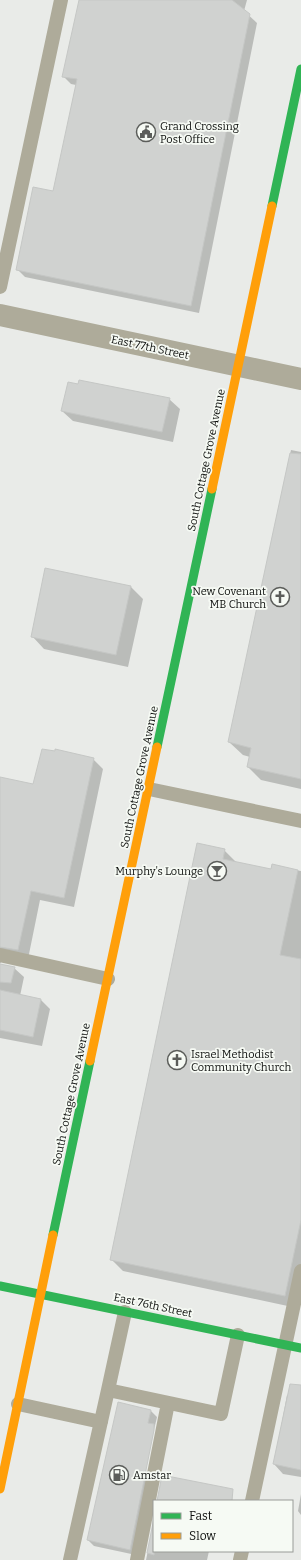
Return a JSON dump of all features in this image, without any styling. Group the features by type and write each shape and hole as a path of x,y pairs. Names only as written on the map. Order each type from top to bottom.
{"main road":[{"name":"South Cottage Grove Avenue","path":"0,1489 40,1294 149,789 301,69"},
{"name":"East 76th Street","path":"0,1286 301,1348"}],"street":[{"name":"East 77th Street","path":"0,314 301,379"}],"lane":[{"path":"0,287 61,0"},
{"path":"149,789 301,821"},
{"path":"0,955 108,979"},
{"path":"252,1500 301,1272"},
{"path":"70,1560 125,1312"},
{"path":"108,1390 221,1414 238,1335"},
{"path":"137,1560 168,1403"},
{"path":"18,1404 101,1422"}],"building":[{"name":"Grand Crossing Post Office","path":"79,0 232,0 250,14 191,306 16,270 33,187 53,191 77,79 62,77"},
{"path":"79,380 170,398 162,432 61,411 68,382 78,384"},
{"name":"New Covenant MB Church","path":"290,453 301,454 301,779 247,767 251,748 228,742"},
{"path":"45,568 131,586 116,655 31,637"},
{"path":"42,749 55,751 55,749 94,758 64,898 31,891 18,950 0,947 0,777 33,784"},
{"path":"197,843 225,849 223,859 271,869 272,864 298,870 280,955 301,959 301,1220 285,1296 110,1260"},
{"path":"0,964 15,967 11,983 0,982"},
{"path":"0,990 41,999 33,1037 0,1030"},
{"path":"290,1384 301,1385 301,1470 273,1464"},
{"name":"Amstar","path":"118,1402 151,1410 148,1423 154,1424 130,1550 87,1540"},
{"path":"162,1475 233,1489 232,1500 157,1500"},
{"path":"153,1523 154,1555 147,1553"}],"traffic: fast":[{"path":"272,206 301,69"},
{"path":"157,747 212,489"},
{"path":"53,1235 90,1061"},
{"path":"0,1286 301,1348"}],"traffic: slow":[{"path":"212,489 272,206"},
{"path":"90,1061 157,747"},
{"path":"0,1489 53,1235"}],"place":[{"name":"Grand Crossing Post Office","path":"146,132"},
{"name":"New Covenant MB Church","path":"280,597"},
{"name":"Murphy's Lounge","path":"217,871"},
{"name":"Israel Methodist Community Church","path":"177,1060"},
{"name":"Amstar","path":"119,1475"}]}
